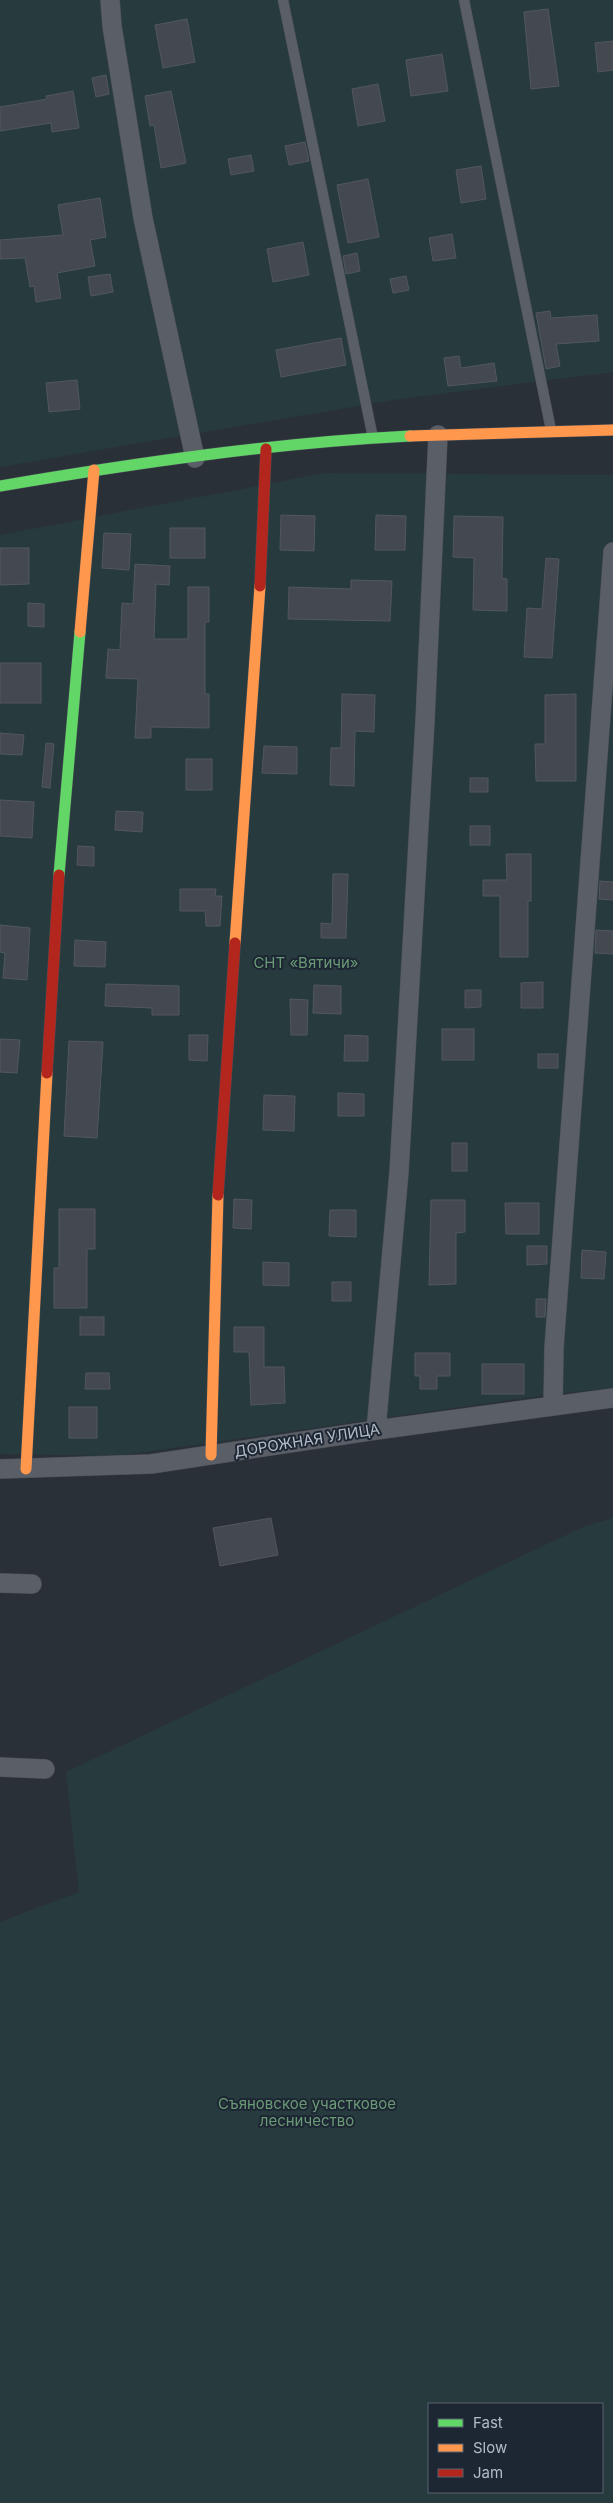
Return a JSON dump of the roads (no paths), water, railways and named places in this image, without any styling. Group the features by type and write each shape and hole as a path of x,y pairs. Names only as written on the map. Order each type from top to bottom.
{"street":[{"path":"110,0 112,26 143,218 195,458"},
{"path":"0,486 94,470 266,449 438,435 613,430"},
{"path":"376,1430 400,1162 425,731 438,435"},
{"path":"211,1455 219,1160 261,575 266,449"},
{"path":"26,1469 41,1171 63,816 94,470"},
{"path":"553,1405 554,1348 613,552"},
{"name":"ДОРОЖНАЯ УЛИЦА","path":"0,1469 151,1464 376,1430 613,1398"},
{"path":"0,1583 32,1584"},
{"path":"0,1767 45,1769"}],"lane":[{"path":"283,0 373,440"},
{"path":"464,0 551,431"}],"park label":[{"name":"СНТ «Вятичи»","path":"306,962"},
{"name":"Съяновское участковое лесничество","path":"307,2112"}]}
